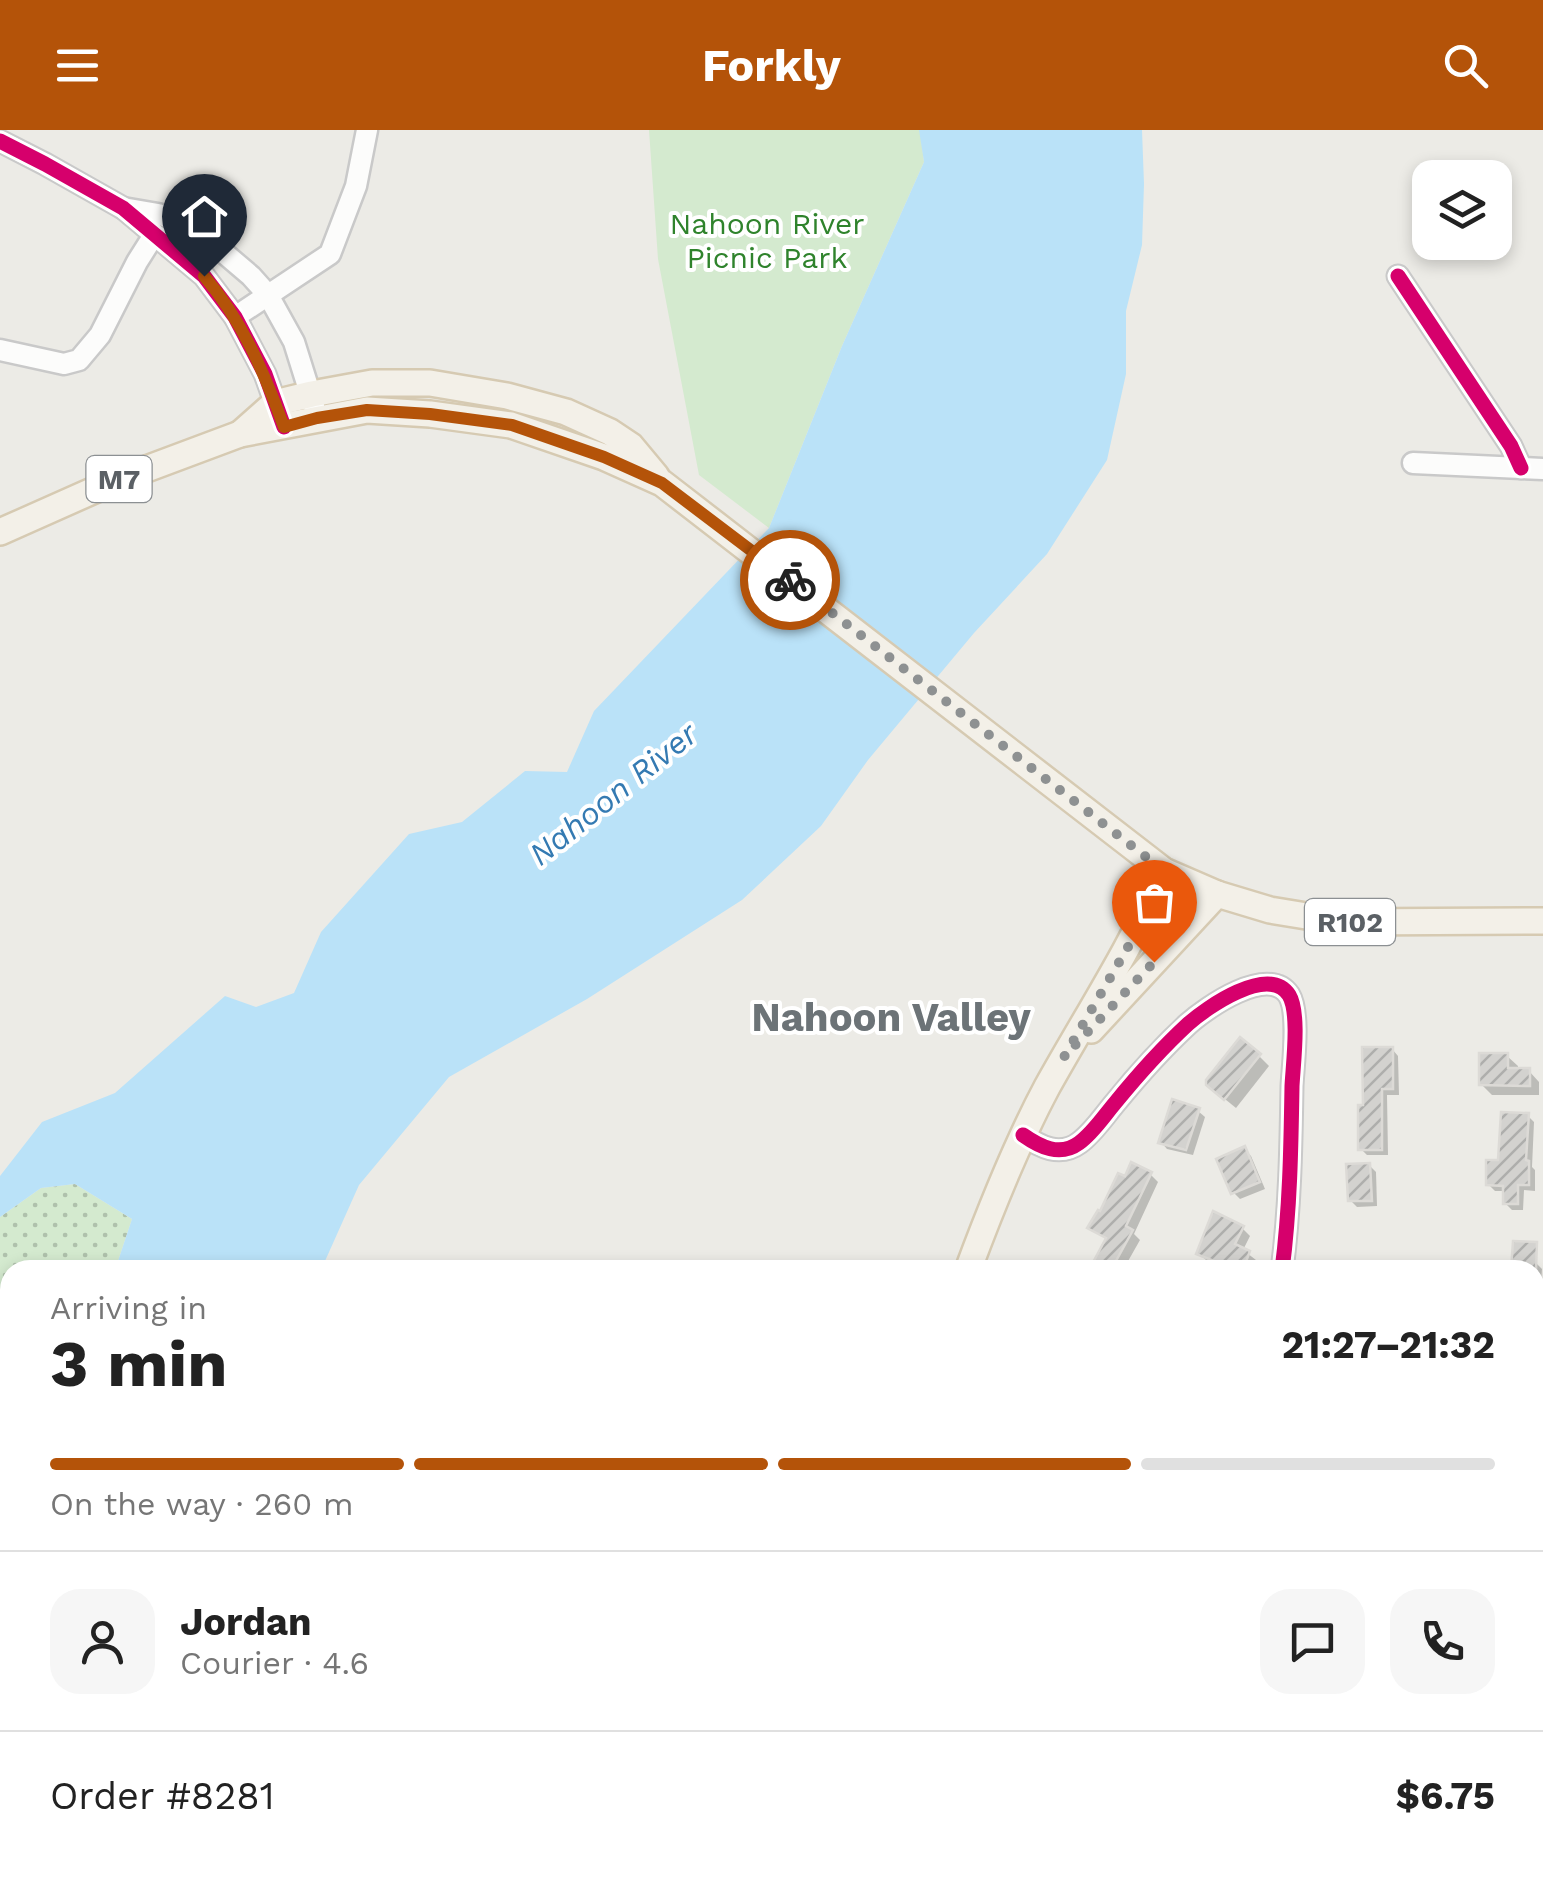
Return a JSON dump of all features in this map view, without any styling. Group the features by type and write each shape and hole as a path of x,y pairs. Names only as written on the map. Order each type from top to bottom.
{"main road":[{"name":"M7","path":"0,532 116,480 280,415 314,406 430,414 512,425 604,457 662,483 1124,839"},
{"name":"R102","path":"1124,839 1164,871 1217,894 1270,910 1343,922 1543,921"},
{"path":"972,1260 1023,1135 1128,947 1164,871"},
{"path":"1064,1057 1217,894"}],"street":[{"path":"235,316 330,254 356,186 366,130"},
{"path":"0,142 123,208 204,276 235,316 280,415"},
{"path":"123,208 158,214 192,228 251,276 268,295 294,342 314,406"},
{"path":"0,350 64,364 79,360 100,334 154,235"},
{"path":"1398,276 1511,446 1521,468"},
{"path":"1412,463 1543,469"},
{"path":"1023,1135 1052,1150 1079,1143 1188,1024 1238,991 1261,985 1280,988 1292,1005 1294,1024 1292,1162 1283,1260"}],"green space":[{"name":"Nahoon River Picnic Park","path":"649,130 920,130 924,162 842,346 769,528 699,475 658,259"},
{"path":"75,1184 132,1219 118,1260 0,1260 0,1217 41,1188"}],"water":[{"name":"Nahoon River","path":"919,130 1142,130 1142,245 1126,311 1126,374 1107,460 1047,554 974,633 868,760 821,826 742,900 587,999 449,1077 359,1185 325,1260 118,1260 132,1219 75,1184 41,1188 0,1217 0,1176 42,1122 115,1093 225,996 256,1007 294,993 321,932 409,834 462,822 525,771 567,772 594,711 769,528 842,346 924,162"}],"building":[{"path":"1240,1037 1261,1054 1224,1100 1206,1085 1206,1080"},
{"path":"1362,1047 1393,1047 1393,1089 1382,1089 1382,1150 1358,1150 1358,1105 1363,1105"},
{"path":"1479,1053 1508,1053 1508,1068 1530,1068 1530,1086 1479,1085"},
{"path":"1172,1099 1200,1108 1186,1150 1158,1143"},
{"path":"1501,1112 1529,1113 1529,1185 1518,1185 1518,1204 1503,1204 1503,1186 1486,1185 1486,1160 1498,1160"},
{"path":"1245,1146 1260,1182 1231,1194 1216,1159"},
{"path":"1131,1162 1152,1172 1126,1226 1133,1230 1116,1260 1094,1260 1106,1238 1087,1228 1118,1173 1125,1176"},
{"path":"1370,1163 1372,1201 1348,1201 1346,1164"},
{"path":"1213,1211 1244,1226 1235,1244 1250,1251 1247,1260 1211,1260 1196,1254"},
{"path":"1513,1241 1537,1242 1536,1260 1512,1260"}],"cycle path":[{"path":"0,141 123,208 204,276 235,317 265,374 284,427"},
{"path":"1398,276 1511,446 1521,468"},
{"path":"1023,1135 1050,1149 1065,1149 1079,1143 1150,1062 1197,1017 1253,986 1279,987 1289,995 1295,1026 1283,1260"}],"way so far":[{"path":"790,580 1164,871 1148,910 1064,1057 1154,962"}],"district":[{"name":"Nahoon Valley","path":"891,1017"}],"route":[{"path":"204,276 235,316 264,374 284,427 367,410 474,418 512,425 604,457 662,483 790,580"}]}
